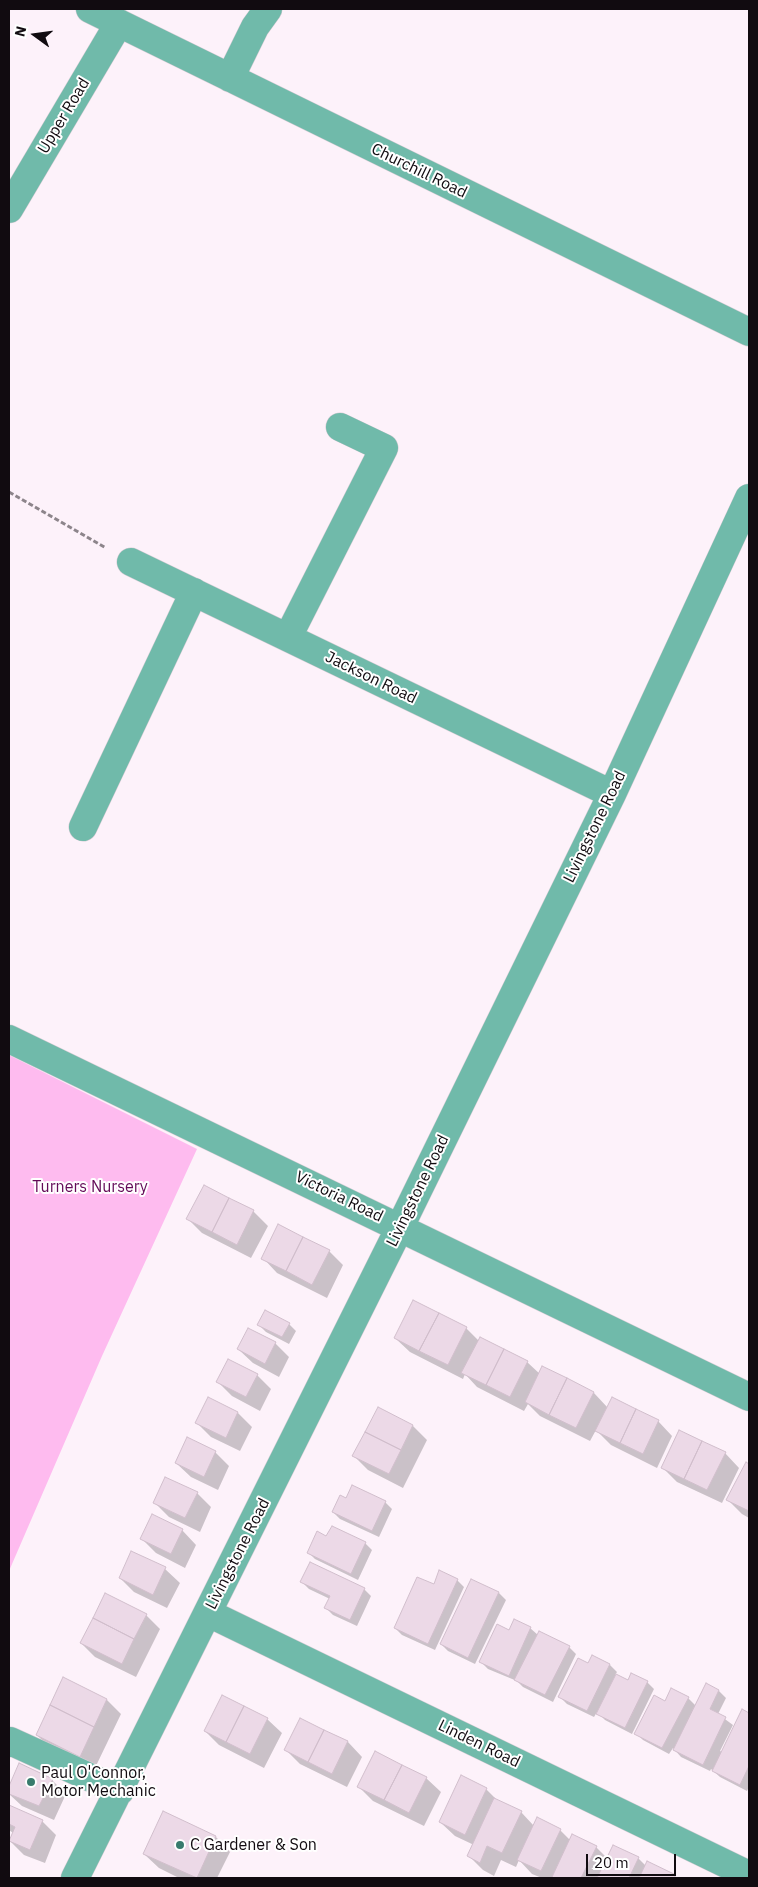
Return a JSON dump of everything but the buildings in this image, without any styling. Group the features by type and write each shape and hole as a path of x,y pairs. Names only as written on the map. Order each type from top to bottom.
{"street":[{"name":"Churchill Road","path":"90,9 749,332"},
{"path":"230,78 255,27 268,9"},
{"name":"Upper Road","path":"9,209 119,23"},
{"path":"288,637 384,448 340,427"},
{"name":"Livingstone Road","path":"75,1878 400,1227 612,794 749,498"},
{"name":"Jackson Road","path":"131,562 612,794"},
{"path":"83,827 194,592"},
{"name":"Victoria Road","path":"9,1039 749,1397"},
{"name":"Linden Road","path":"208,1613 749,1875"},
{"path":"9,1743 10,1741 120,1791"}],"path":[{"path":"9,492 131,562"}],"green space":[{"name":"Turners Nursery","path":"9,1055 197,1149 102,1356 9,1571"}],"place":[{"name":"Paul O'Connor, Motor Mechanic","path":"31,1782"},
{"name":"C Gardener & Son","path":"180,1845"}]}
